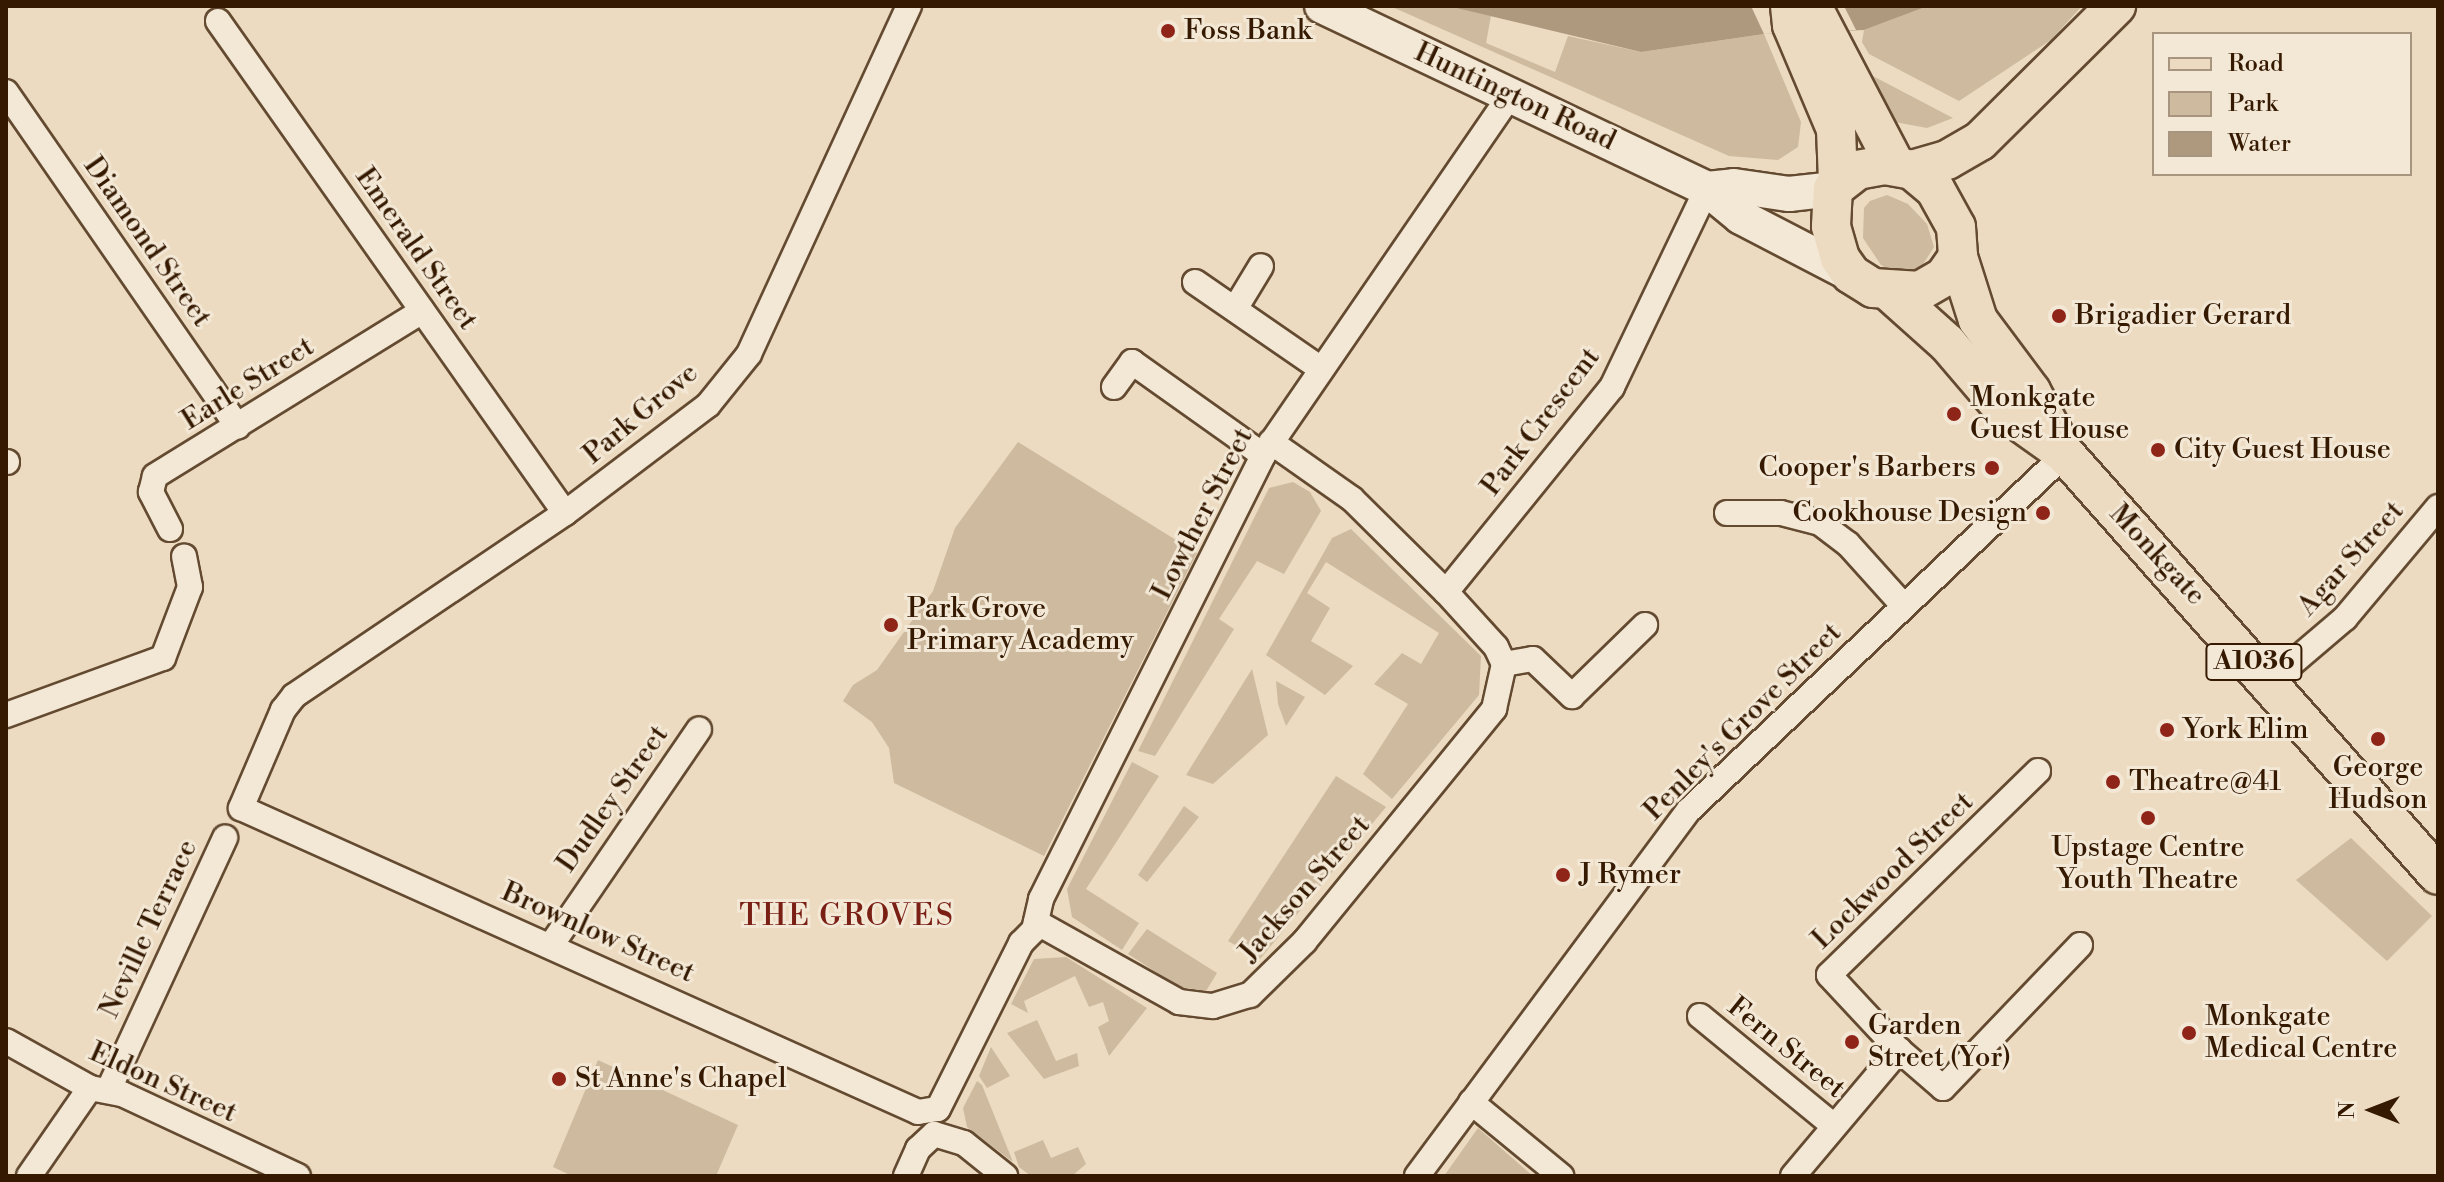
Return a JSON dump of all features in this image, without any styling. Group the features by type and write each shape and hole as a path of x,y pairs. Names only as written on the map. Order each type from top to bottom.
{"main road":[{"path":"1836,185 1857,170 1904,168 1973,147 2046,79 2116,6"},
{"name":"A1036","path":"1806,19 1861,107 1904,168 1935,189 1950,211 1959,240 1958,257 1978,320 2031,391 2065,454"},
{"name":"A1036","path":"1806,19 1836,129 1836,185 1831,226 1840,258 1851,274 1891,293 1947,343 2006,412 2065,454"},
{"path":"1891,293 1932,286 1958,257"},
{"name":"Monkgate","path":"2065,454 2271,681 2438,875"}],"street":[{"name":"Park Grove","path":"241,808 288,702 565,513 708,405 749,354 909,6"},
{"name":"Huntington Road","path":"1322,6 1707,189 1741,217 1851,274"},
{"name":"Emerald Street","path":"218,21 565,513"},
{"name":"Diamond Street","path":"6,92 238,427"},
{"name":"Lowther Street","path":"906,1176 1005,973 1036,922 1041,899 1267,449 1511,94"},
{"name":"Huntington Road","path":"1707,189 1734,186 1789,194 1836,185"},
{"name":"Park Crescent","path":"1446,592 1612,387 1707,189"},
{"path":"1235,309 1261,266"},
{"path":"1195,282 1321,369"},
{"name":"Earle Street","path":"170,529 151,492 155,476 422,311"},
{"path":"1114,387 1132,362 1267,449 1352,499 1446,592 1496,647 1504,664 1533,659 1572,696 1645,625"},
{"name":"Penley's Grove Street","path":"1417,1176 1677,823 2065,454"},
{"name":"Agar Street","path":"2271,681 2345,618 2438,507"},
{"path":"1727,513 1781,513 1820,523 1848,544 1903,605"},
{"path":"6,715 163,658 190,587 184,557"},
{"name":"Jackson Street","path":"1036,922 1179,1002 1213,1006 1250,995 1318,925 1494,709 1504,664"},
{"name":"Dudley Street","path":"552,944 699,729"},
{"name":"Lockwood Street","path":"1899,1050 1829,975 2038,771"},
{"name":"Brownlow Street","path":"241,808 552,944 907,1108 964,1143 1005,1176"},
{"name":"Neville Terrace","path":"29,1176 100,1088 225,838"},
{"path":"1793,1176 1899,1050 1943,1088 2080,945"},
{"name":"Fern Street","path":"1700,1016 1834,1126"},
{"name":"Eldon Street","path":"6,1041 100,1088 298,1176"},
{"path":"1471,1102 1561,1176"}],"green space":[{"path":"1390,6 1450,6 1491,16 1486,43 1555,72 1568,36 1641,52 1764,34 1801,122 1798,147 1778,160 1729,156"},
{"path":"1928,6 2082,6 2051,40 1959,101 1869,54 1862,42 1864,30"},
{"path":"1869,74 1953,118 1927,128 1895,122"},
{"path":"1887,195 1908,204 1927,224 1934,247 1920,269 1893,272 1881,265 1863,238 1864,208 1870,201"},
{"path":"1018,442 1197,553 1044,856 894,783 889,748 872,722 843,701 853,685 877,670 933,591 955,528"},
{"path":"1293,482 1310,492 1321,511 1284,574 1257,561 1219,619 1234,629 1155,756 1138,751 1269,488"},
{"path":"1351,529 1481,656 1479,695 1392,799 1363,774 1408,704 1374,684 1402,653 1421,664 1439,633 1326,562 1307,593 1330,608 1311,641 1353,666 1325,695 1266,655 1332,538"},
{"path":"1252,669 1268,735 1213,784 1186,775"},
{"path":"1276,681 1305,697 1286,726 1278,704"},
{"path":"1132,762 1159,776 1086,889 1139,923 1122,950 1072,917 1067,889"},
{"path":"1336,776 1386,807 1260,959 1228,941"},
{"path":"1184,806 1199,817 1147,882 1138,875"},
{"path":"2351,838 2432,916 2387,961 2296,880"},
{"path":"1147,929 1217,973 1206,991 1179,987 1128,954"},
{"path":"1066,957 1147,1008 1109,1056 1098,1027 1109,1021 1103,1002 1089,1007 1075,976 1024,1001 1028,1013 1011,1004 1034,959"},
{"path":"1037,1020 1056,1061 1077,1053 1079,1066 1044,1079 1007,1033"},
{"path":"991,1047 1010,1076 987,1088 979,1076"},
{"path":"598,1060 738,1125 716,1176 572,1176 553,1167"},
{"path":"977,1081 982,1085 1013,1162 967,1127 963,1108"},
{"path":"1478,1128 1533,1176 1444,1176"},
{"path":"1043,1140 1051,1158 1078,1147 1086,1164 1072,1176 1031,1176 1019,1167 1014,1152"}],"water":[{"path":"1448,6 1928,6 1864,30 1764,34 1641,52"}],"pier":[{"path":"1751,6 1844,6 1856,30 1764,34"}],"place":[{"name":"Foss Bank","path":"1168,31"},
{"name":"Brigadier Gerard","path":"2059,316"},
{"name":"Monkgate Guest House","path":"1954,414"},
{"name":"City Guest House","path":"2158,450"},
{"name":"Cooper's Barbers","path":"1992,468"},
{"name":"Cookhouse Design","path":"2043,513"},
{"name":"Park Grove Primary Academy","path":"891,625"},
{"name":"York Elim","path":"2167,730"},
{"name":"George Hudson","path":"2378,739"},
{"name":"Theatre@41","path":"2113,782"},
{"name":"Upstage Centre Youth Theatre","path":"2148,818"},
{"name":"J Rymer","path":"1563,875"},
{"name":"Monkgate Medical Centre","path":"2189,1033"},
{"name":"Garden Street (Yor)","path":"1852,1042"},
{"name":"St Anne's Chapel","path":"559,1079"}],"district":[{"name":"THE GROVES","path":"847,916"}]}
